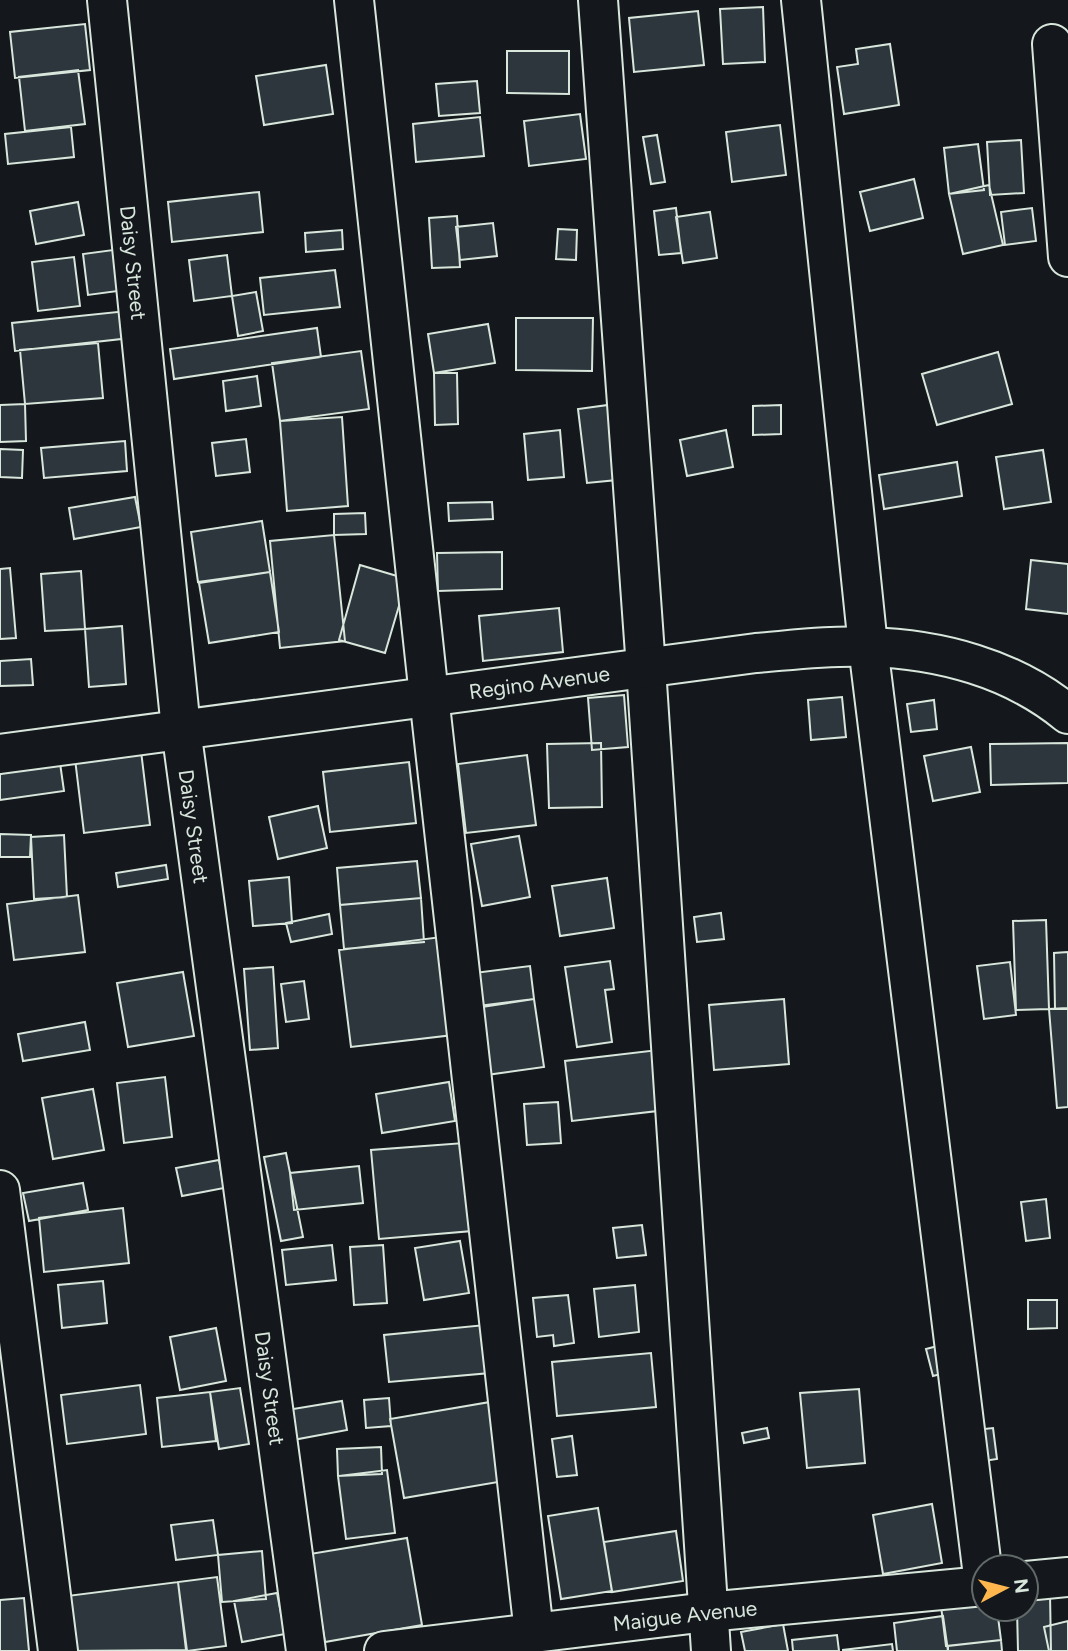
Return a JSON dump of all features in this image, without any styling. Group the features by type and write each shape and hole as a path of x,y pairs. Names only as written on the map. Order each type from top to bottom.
{"street":[{"name":"Daisy Street","path":"107,0 181,729 306,1651"},
{"path":"354,0 534,1633"},
{"path":"598,0 646,668 711,1651"},
{"path":"801,0 868,646 980,1553"},
{"path":"1052,44 1068,257"},
{"name":"Regino Avenue","path":"0,754 756,653 868,646 924,652 969,662 1016,680 1068,714"},
{"path":"0,1190 58,1651"},
{"path":"1040,1580 1068,1577"},
{"name":"Maigue Avenue","path":"384,1651 708,1612 970,1586"}],"building":[{"path":"763,7 765,62 723,64 720,9"},
{"path":"698,11 704,65 634,72 629,18"},
{"path":"85,24 90,70 15,78 10,32"},
{"path":"890,44 899,105 844,114 837,67 858,64 856,49"},
{"path":"507,51 569,51 569,94 507,93"},
{"path":"326,65 333,114 264,125 256,76"},
{"path":"78,70 85,124 25,131 19,77"},
{"path":"477,81 480,113 439,116 436,84"},
{"path":"580,114 586,159 529,166 524,121"},
{"path":"480,117 484,156 416,162 413,124"},
{"path":"780,125 786,175 732,182 726,132"},
{"path":"71,127 74,157 8,164 5,134"},
{"path":"657,135 665,182 651,184 643,137"},
{"path":"1021,140 1024,193 990,195 987,142"},
{"path":"978,144 984,190 949,194 944,148"},
{"path":"914,179 923,218 870,231 860,192"},
{"path":"989,185 1003,245 963,254 949,194"},
{"path":"259,192 263,232 172,242 168,202"},
{"path":"78,202 84,235 36,244 30,211"},
{"path":"676,208 681,253 659,255 654,211"},
{"path":"1032,208 1036,241 1005,245 1001,212"},
{"path":"710,212 717,258 683,263 676,217"},
{"path":"457,216 460,267 432,268 429,218"},
{"path":"493,223 497,256 460,260 456,227"},
{"path":"558,229 577,230 576,260 556,259"},
{"path":"342,230 343,249 306,252 305,233"},
{"path":"113,250 118,291 88,295 83,254"},
{"path":"227,255 232,296 194,301 189,260"},
{"path":"74,257 80,306 38,311 32,262"},
{"path":"335,270 340,307 264,315 260,278"},
{"path":"256,292 263,331 238,336 232,296"},
{"path":"127,311 130,338 15,351 12,323"},
{"path":"516,318 593,318 592,371 516,370"},
{"path":"488,324 495,363 434,373 428,334"},
{"path":"317,328 321,357 174,379 170,349"},
{"path":"98,343 103,398 25,404 20,350"},
{"path":"361,351 369,409 280,421 272,363"},
{"path":"998,352 1012,404 937,425 922,374"},
{"path":"434,373 457,373 458,424 435,425"},
{"path":"257,376 261,406 226,411 223,381"},
{"path":"25,404 26,441 0,442 0,405"},
{"path":"608,405 617,480 587,483 578,409"},
{"path":"781,405 781,434 753,435 753,406"},
{"path":"342,417 348,506 287,511 280,421"},
{"path":"560,430 564,477 528,480 524,434"},
{"path":"726,430 733,467 687,476 680,440"},
{"path":"246,439 250,472 216,476 212,443"},
{"path":"125,441 127,471 44,478 41,448"},
{"path":"0,449 23,450 22,478 0,477"},
{"path":"1043,450 1051,502 1004,509 996,457"},
{"path":"957,462 962,496 884,509 879,475"},
{"path":"135,497 141,527 74,539 69,508"},
{"path":"492,502 493,519 449,521 448,503"},
{"path":"365,513 366,534 334,535 334,514"},
{"path":"262,521 270,572 198,582 191,532"},
{"path":"334,535 345,641 280,648 270,541"},
{"path":"502,552 502,589 438,591 437,553"},
{"path":"1031,560 1068,564 1068,614 1026,609"},
{"path":"360,565 407,579 385,653 339,640"},
{"path":"10,568 16,638 0,639 0,569"},
{"path":"81,571 85,629 45,631 41,574"},
{"path":"270,572 279,632 209,643 199,583"},
{"path":"559,608 563,652 483,661 479,616"},
{"path":"122,626 126,684 89,687 85,629"},
{"path":"31,659 33,685 0,686 0,661"},
{"path":"624,695 628,747 592,750 588,698"},
{"path":"842,697 846,737 811,740 808,700"},
{"path":"934,700 937,729 911,732 907,704"},
{"path":"601,743 602,807 549,808 547,744"},
{"path":"1068,743 1068,783 991,785 990,744"},
{"path":"971,747 980,792 933,801 924,756"},
{"path":"141,751 150,825 84,833 75,759"},
{"path":"527,755 536,825 466,833 458,764"},
{"path":"409,762 416,823 330,832 323,772"},
{"path":"60,763 64,791 0,800 0,771"},
{"path":"318,806 327,848 278,859 269,817"},
{"path":"0,834 31,835 30,857 0,857"},
{"path":"64,835 67,897 34,899 31,837"},
{"path":"519,836 530,897 482,906 471,844"},
{"path":"417,861 421,898 340,905 337,868"},
{"path":"166,865 168,879 118,887 116,873"},
{"path":"289,877 292,923 253,926 249,881"},
{"path":"607,878 614,928 560,936 552,886"},
{"path":"78,895 85,952 14,960 7,904"},
{"path":"421,898 424,942 344,949 340,905"},
{"path":"721,913 724,939 697,942 694,917"},
{"path":"329,914 332,934 291,942 286,923"},
{"path":"1046,920 1049,1009 1016,1010 1013,921"},
{"path":"441,937 453,1035 351,1047 339,950"},
{"path":"1068,952 1068,1009 1055,1009 1054,953"},
{"path":"610,961 614,989 605,990 612,1042 577,1047 565,967"},
{"path":"1010,962 1016,1015 984,1019 977,966"},
{"path":"530,966 534,999 478,1006 474,973"},
{"path":"273,967 278,1048 250,1050 244,969"},
{"path":"183,972 194,1036 128,1047 117,983"},
{"path":"304,981 309,1019 286,1022 281,984"},
{"path":"534,999 544,1067 479,1076 469,1009"},
{"path":"784,999 789,1064 714,1070 709,1005"},
{"path":"1068,1008 1068,1107 1057,1108 1049,1009"},
{"path":"85,1022 90,1050 23,1061 18,1034"},
{"path":"658,1050 666,1110 572,1121 565,1061"},
{"path":"165,1077 172,1137 124,1143 117,1083"},
{"path":"449,1082 455,1121 382,1133 376,1094"},
{"path":"93,1089 104,1150 53,1159 42,1098"},
{"path":"558,1102 561,1143 527,1145 524,1104"},
{"path":"464,1143 472,1231 379,1239 371,1150"},
{"path":"286,1153 303,1237 281,1241 264,1157"},
{"path":"219,1160 224,1188 182,1196 176,1168"},
{"path":"359,1166 363,1203 294,1210 290,1173"},
{"path":"83,1183 88,1210 29,1221 23,1193"},
{"path":"1046,1199 1050,1238 1026,1241 1021,1202"},
{"path":"123,1208 129,1263 44,1272 39,1218"},
{"path":"642,1225 646,1255 617,1258 613,1228"},
{"path":"460,1241 469,1293 424,1300 415,1248"},
{"path":"332,1245 336,1280 286,1285 282,1250"},
{"path":"383,1245 387,1303 354,1305 350,1247"},
{"path":"103,1281 107,1323 62,1328 58,1285"},
{"path":"635,1285 639,1332 599,1337 594,1289"},
{"path":"568,1295 574,1343 554,1346 553,1335 537,1337 533,1298"},
{"path":"1028,1300 1057,1300 1057,1328 1028,1329"},
{"path":"485,1325 490,1373 389,1382 384,1335"},
{"path":"216,1328 226,1381 180,1390 170,1337"},
{"path":"949,1343 956,1370 933,1376 926,1349"},
{"path":"651,1353 656,1407 557,1416 552,1362"},
{"path":"140,1385 146,1434 67,1444 61,1395"},
{"path":"240,1388 249,1444 219,1449 210,1392"},
{"path":"859,1389 865,1463 807,1468 800,1393"},
{"path":"210,1392 216,1441 162,1447 157,1398"},
{"path":"389,1398 391,1426 366,1428 364,1400"},
{"path":"342,1401 347,1430 293,1440 287,1410"},
{"path":"490,1402 504,1481 404,1498 390,1419"},
{"path":"767,1428 769,1438 744,1443 742,1433"},
{"path":"993,1428 997,1459 970,1463 966,1431"},
{"path":"572,1436 577,1475 557,1477 552,1439"},
{"path":"381,1447 382,1474 338,1476 337,1449"},
{"path":"387,1470 395,1533 346,1539 338,1476"},
{"path":"932,1504 942,1563 883,1574 873,1515"},
{"path":"598,1508 612,1591 561,1599 548,1516"},
{"path":"213,1520 218,1555 176,1560 171,1525"},
{"path":"676,1531 683,1581 612,1592 604,1542"},
{"path":"407,1538 422,1625 325,1642 310,1554"},
{"path":"262,1551 266,1599 222,1602 218,1555"},
{"path":"217,1577 226,1646 187,1651 178,1582"},
{"path":"178,1582 186,1650 66,1651 59,1597"},
{"path":"277,1593 285,1634 242,1642 234,1601"},
{"path":"970,1594 970,1623 999,1623 1001,1640 946,1646 940,1598"},
{"path":"1040,1594 1050,1594 1051,1651 1018,1651 1017,1623 1040,1623"},
{"path":"24,1598 29,1651 0,1651 0,1600"},
{"path":"943,1616 948,1651 897,1651 894,1623"},
{"path":"1068,1621 1068,1651 1049,1651 1044,1627"},
{"path":"783,1624 788,1651 745,1651 741,1632"},
{"path":"837,1635 839,1651 793,1651 792,1640"},
{"path":"1001,1640 1002,1651 948,1651 948,1646"},
{"path":"892,1644 893,1651 843,1651 843,1650"}]}
